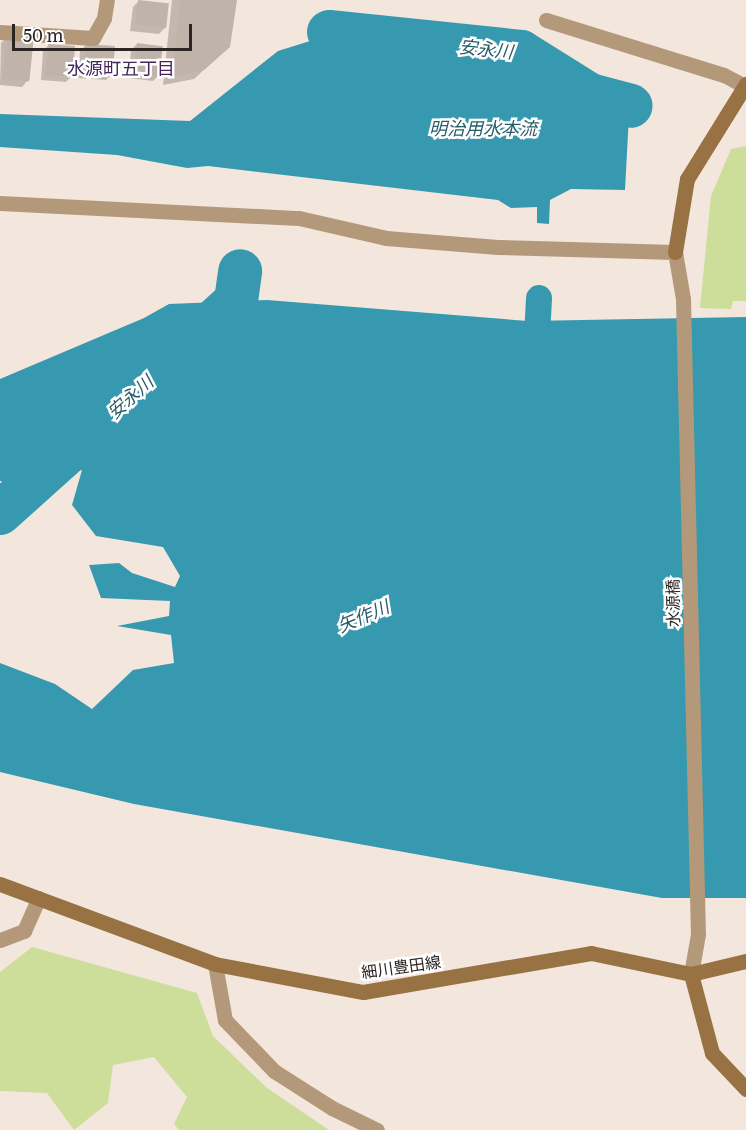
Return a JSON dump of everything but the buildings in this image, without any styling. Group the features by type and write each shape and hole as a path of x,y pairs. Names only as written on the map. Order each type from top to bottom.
{"main road":[{"path":"675,252 687,179 743,92"},
{"name":"細川豊田線","path":"0,884 215,964 363,992 591,953 691,974 746,961"},
{"path":"691,974 712,1053 746,1089"}],"street":[{"path":"0,32 93,38 104,18 107,0"},
{"path":"546,20 724,75 743,92"},
{"path":"0,203 299,218 386,238 498,247 675,252"},
{"name":"水源橋","path":"675,252 683,299 698,951 691,974"},
{"path":"0,940 24,931 39,898"},
{"path":"215,964 225,1020 274,1071 332,1108 377,1130"}],"green space":[{"path":"746,146 746,301 733,301 731,309 700,308 711,196 731,149"},
{"path":"32,947 197,993 213,1036 267,1088 329,1130 179,1130 174,1124 187,1097 154,1057 113,1065 108,1103 74,1130 47,1093 0,1091 0,972"}],"water":[{"name":"明治用水本流","path":"310,41 506,60 532,67 583,104 629,115 625,190 571,189 550,200 549,224 537,223 537,207 511,208 498,200 208,166 187,168 117,155 0,147 0,114 190,121 278,51"},
{"name":"矢作川","path":"267,300 528,321 746,317 746,898 662,898 134,804 0,772 0,663 55,684 92,709 133,670 174,663 171,635 117,626 169,616 170,601 101,598 89,565 119,563 132,573 175,587 180,576 163,547 96,536 72,505 82,470 16,485 0,481 0,379 144,318 169,304"}],"waterway":[{"name":"安永川","path":"329,32 521,52 590,95 631,106"},
{"name":"安永川","path":"191,342 236,301 240,271"},
{"path":"536,354 539,298"},
{"name":"安永川","path":"0,513 81,440"}],"district":[{"name":"水源町五丁目","path":"121,68"}]}
